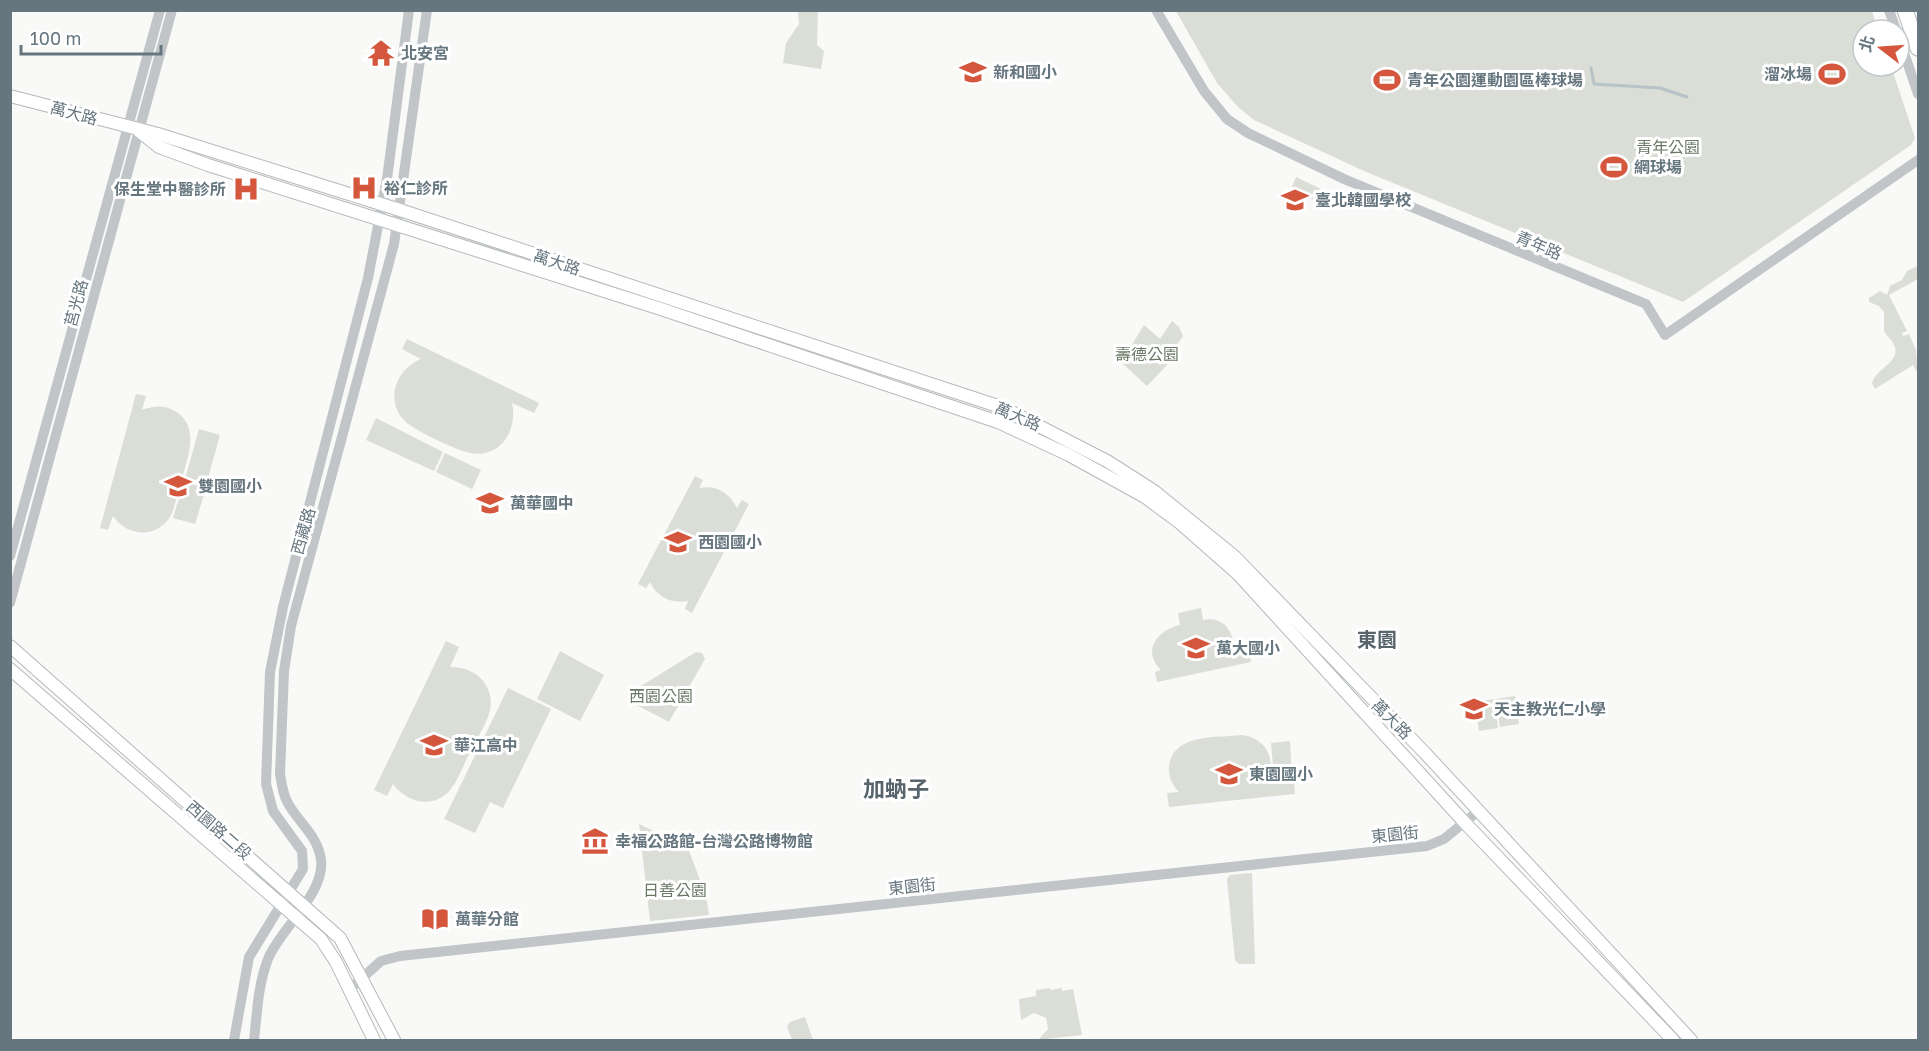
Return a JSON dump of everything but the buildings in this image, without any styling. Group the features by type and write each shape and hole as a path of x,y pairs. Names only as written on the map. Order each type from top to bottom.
{"highway":[{"path":"1905,10 1918,48"}],"main road":[{"name":"萬大路","path":"10,96 158,134 400,210 1004,408 1107,461 1155,491 1235,557 1425,753 1477,812 1691,1041"},
{"name":"萬大路","path":"133,128 159,147 208,165 642,303 998,422 1040,440 1145,497 1180,523 1238,574 1467,824 1673,1041"},
{"name":"西園路二段","path":"10,646 291,892 340,938 394,1041"},
{"name":"西園路二段","path":"10,669 325,944 350,989 374,1041"}],"street":[{"name":"莒光路","path":"10,603 133,128 160,10"},
{"name":"莒光路","path":"10,556 133,128 172,10"},
{"name":"西藏路","path":"234,1041 249,957 291,892 303,869 302,851 273,811 266,784 273,649 365,288 379,221 409,10"},
{"name":"西藏路","path":"254,1041 265,968 273,947 304,905 317,881 321,860 316,841 292,810 283,791 280,774 284,671 291,626 398,227 427,10"},
{"name":"青年路","path":"1156,10 1204,91 1227,119 1248,133 1344,179 1646,304 1665,335 1918,160"},
{"path":"1911,73 1918,94"},
{"name":"東園街","path":"350,989 381,961 400,956 1427,846 1444,839 1467,824 1477,812"}],"green space":[{"path":"798,11 818,11 817,45 824,51 821,69 783,63 786,43 799,24"},
{"name":"青年公園","path":"1176,11 1872,11 1874,18 1851,18 1851,78 1895,78 1915,138 1911,145 1683,302 1364,171 1254,120 1237,106 1217,83"},
{"path":"1296,177 1323,190 1325,194 1323,202 1308,198 1292,187"},
{"path":"1918,266 1918,279 1889,295 1907,331 1902,333 1903,336 1909,334 1916,350 1918,374 1913,365 1875,389 1872,383 1892,360 1895,349 1884,331 1884,312 1879,306 1869,302 1869,298 1880,291 1887,295 1890,286 1902,280 1907,271"},
{"name":"壽德公園","path":"1172,321 1179,327 1183,336 1172,352 1167,365 1147,386 1121,362 1144,325 1160,339"},
{"path":"407,339 539,403 534,413 512,403 510,432 498,447 481,454 456,448 420,431 407,423 400,415 394,396 399,378 405,370 421,359 402,349"},
{"path":"136,394 146,396 142,410 165,407 182,417 188,425 190,434 188,455 172,512 162,526 147,532 132,531 113,516 108,530 100,528"},
{"path":"376,418 443,452 434,471 366,440"},
{"path":"199,429 220,435 206,485 185,479"},
{"path":"445,453 481,470 472,489 436,472"},
{"path":"695,476 703,480 699,488 705,487 721,491 737,508 742,500 749,504 692,613 685,609 688,601 665,598 656,592 650,582 646,588 638,584"},
{"path":"184,482 206,488 195,524 173,518"},
{"path":"1201,608 1203,620 1218,621 1228,629 1233,642 1231,656 1249,652 1251,662 1157,682 1155,672 1161,670 1152,655 1155,642 1165,631 1180,625 1178,613"},
{"path":"446,641 459,647 450,667 459,667 475,673 486,685 491,701 489,715 457,780 444,796 437,800 421,802 406,796 393,784 387,796 374,790"},
{"path":"560,651 604,675 580,721 537,699"},
{"name":"西園公園","path":"696,652 702,653 705,659 669,722 629,701 628,694"},
{"path":"508,688 551,709 503,808 490,802 475,833 444,819"},
{"path":"1515,696 1519,724 1500,727 1495,699"},
{"path":"1494,699 1498,728 1479,731 1475,702"},
{"path":"1242,735 1258,741 1268,752 1271,767 1266,783 1294,780 1295,794 1169,807 1167,793 1179,792 1171,780 1169,766 1172,755 1179,748 1198,739"},
{"path":"1290,741 1292,777 1274,778 1271,743"},
{"name":"日善公園","path":"639,824 688,848 706,896 709,915 650,921"},
{"path":"1252,873 1255,964 1239,964 1235,960 1227,879 1230,875"},
{"path":"1050,988 1051,990 1062,988 1062,991 1073,989 1082,1035 1038,1040 1048,1029 1046,1018 1034,1013 1021,1020 1019,999 1036,996 1036,990"},
{"path":"805,1017 813,1040 792,1040 787,1027 790,1022"}],"waterway":[{"path":"1591,68 1594,84 1660,88 1687,97"}],"place":[{"name":"北安宮","path":"381,53"},
{"name":"新和國小","path":"973,72"},
{"name":"溜冰場","path":"1832,74"},
{"name":"青年公園運動園區棒球場","path":"1387,80"},
{"name":"網球場","path":"1614,167"},
{"name":"裕仁診所","path":"364,188"},
{"name":"保生堂中醫診所","path":"246,189"},
{"name":"臺北韓國學校","path":"1295,200"},
{"name":"雙園國小","path":"178,486"},
{"name":"萬華國中","path":"490,503"},
{"name":"西園國小","path":"678,542"},
{"name":"萬大國小","path":"1196,648"},
{"name":"天主教光仁小學","path":"1474,709"},
{"name":"華江高中","path":"434,745"},
{"name":"東園國小","path":"1229,774"},
{"name":"幸福公路館-台灣公路博物館","path":"595,841"},
{"name":"萬華分館","path":"435,919"}],"district":[{"name":"東園","path":"1377,640"},
{"name":"加蚋子","path":"896,789"}]}
